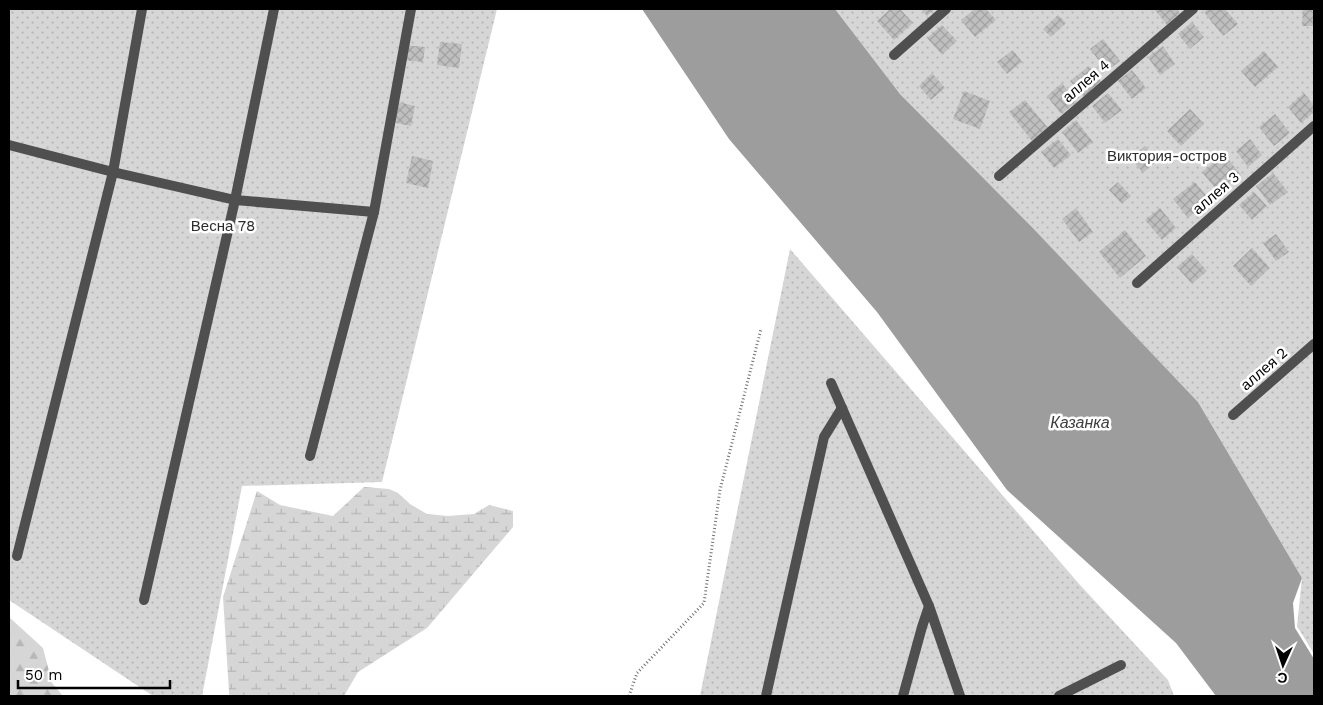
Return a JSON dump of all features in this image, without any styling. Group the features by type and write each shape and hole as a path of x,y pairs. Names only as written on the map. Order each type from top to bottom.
{"lane":[{"path":"17,556 113,172 142,9"},
{"path":"144,600 235,200 274,9"},
{"path":"310,456 374,212 411,9"},
{"path":"894,55 946,9"},
{"name":"аллея 4","path":"999,176 1193,9"},
{"name":"аллея 3","path":"1137,283 1314,126"},
{"path":"9,145 113,172 235,200 374,212"},
{"name":"аллея 2","path":"1233,416 1314,344"},
{"path":"831,383 930,606 960,696"},
{"path":"766,696 824,437 842,408"},
{"path":"903,696 930,606"},
{"path":"1059,696 1121,665"}],"path":[{"path":"629,696 636,673 704,603 720,490 761,329"}],"green space":[{"name":"Весна 78","path":"9,9 497,9 382,482 242,486 202,696 153,696 9,600"},
{"name":"Виктория-остров","path":"835,9 1314,9 1314,654 1297,626 1302,578 1198,402 1031,226 900,94"},
{"path":"790,249 1080,585 1168,680 1174,696 700,696"},
{"path":"364,487 389,489 398,493 410,504 427,514 448,516 474,514 489,505 513,511 513,527 427,628 358,672 344,696 229,696 223,597 257,491 280,505 333,516"},
{"path":"9,617 43,648 52,683 63,696 9,696"}],"water":[{"name":"Казанка","path":"642,9 835,9 900,94 1031,226 1198,402 1302,578 1293,603 1295,628 1314,659 1314,696 1216,696 1176,643 1007,490 877,312 729,139"}],"building":[{"path":"890,9 900,9 913,23 894,40 877,21"},
{"path":"921,9 935,9 927,16"},
{"path":"975,9 986,9 996,20 975,37 961,20"},
{"path":"1154,9 1177,9 1180,13 1167,25"},
{"path":"1208,9 1225,9 1238,24 1223,36 1204,12"},
{"path":"1303,9 1314,9 1314,26 1302,26"},
{"path":"1058,15 1066,23 1051,37 1043,29"},
{"path":"1192,22 1204,37 1190,49 1178,34"},
{"path":"942,25 957,41 942,55 927,38"},
{"path":"1103,39 1120,61 1107,71 1090,49"},
{"path":"440,42 462,44 459,68 437,65"},
{"path":"404,45 425,47 423,62 402,60"},
{"path":"1163,46 1175,64 1160,75 1148,57"},
{"path":"1013,50 1022,62 1007,74 997,62"},
{"path":"1264,51 1278,67 1255,87 1241,71"},
{"path":"1089,66 1102,83 1084,97 1070,81"},
{"path":"1132,70 1146,88 1132,99 1118,81"},
{"path":"932,73 945,88 931,100 919,86"},
{"path":"1062,83 1077,102 1061,114 1047,96"},
{"path":"964,91 990,101 980,129 953,119"},
{"path":"1108,93 1122,110 1105,123 1092,106"},
{"path":"1304,93 1314,106 1314,112 1301,123 1288,107"},
{"path":"390,100 415,106 411,126 386,121"},
{"path":"1025,100 1048,128 1032,141 1009,112"},
{"path":"1190,109 1204,124 1181,146 1167,131"},
{"path":"1275,114 1290,133 1274,146 1259,127"},
{"path":"1076,120 1093,142 1078,153 1062,132"},
{"path":"1058,139 1071,155 1054,168 1041,152"},
{"path":"1250,139 1262,155 1248,167 1236,151"},
{"path":"1145,146 1157,161 1143,173 1131,158"},
{"path":"1224,154 1241,175 1219,193 1202,172"},
{"path":"412,156 433,161 428,188 406,183"},
{"path":"1273,173 1288,192 1270,205 1256,186"},
{"path":"1118,182 1131,196 1122,204 1109,190"},
{"path":"1195,182 1210,200 1188,218 1173,199"},
{"path":"1254,192 1267,206 1252,220 1239,205"},
{"path":"1076,208 1093,232 1079,242 1062,219"},
{"path":"1160,208 1176,228 1162,240 1145,220"},
{"path":"1125,230 1146,256 1120,278 1099,252"},
{"path":"1276,234 1289,252 1276,261 1263,243"},
{"path":"1252,248 1270,268 1251,286 1233,266"},
{"path":"1192,254 1207,271 1192,284 1177,267"}]}
